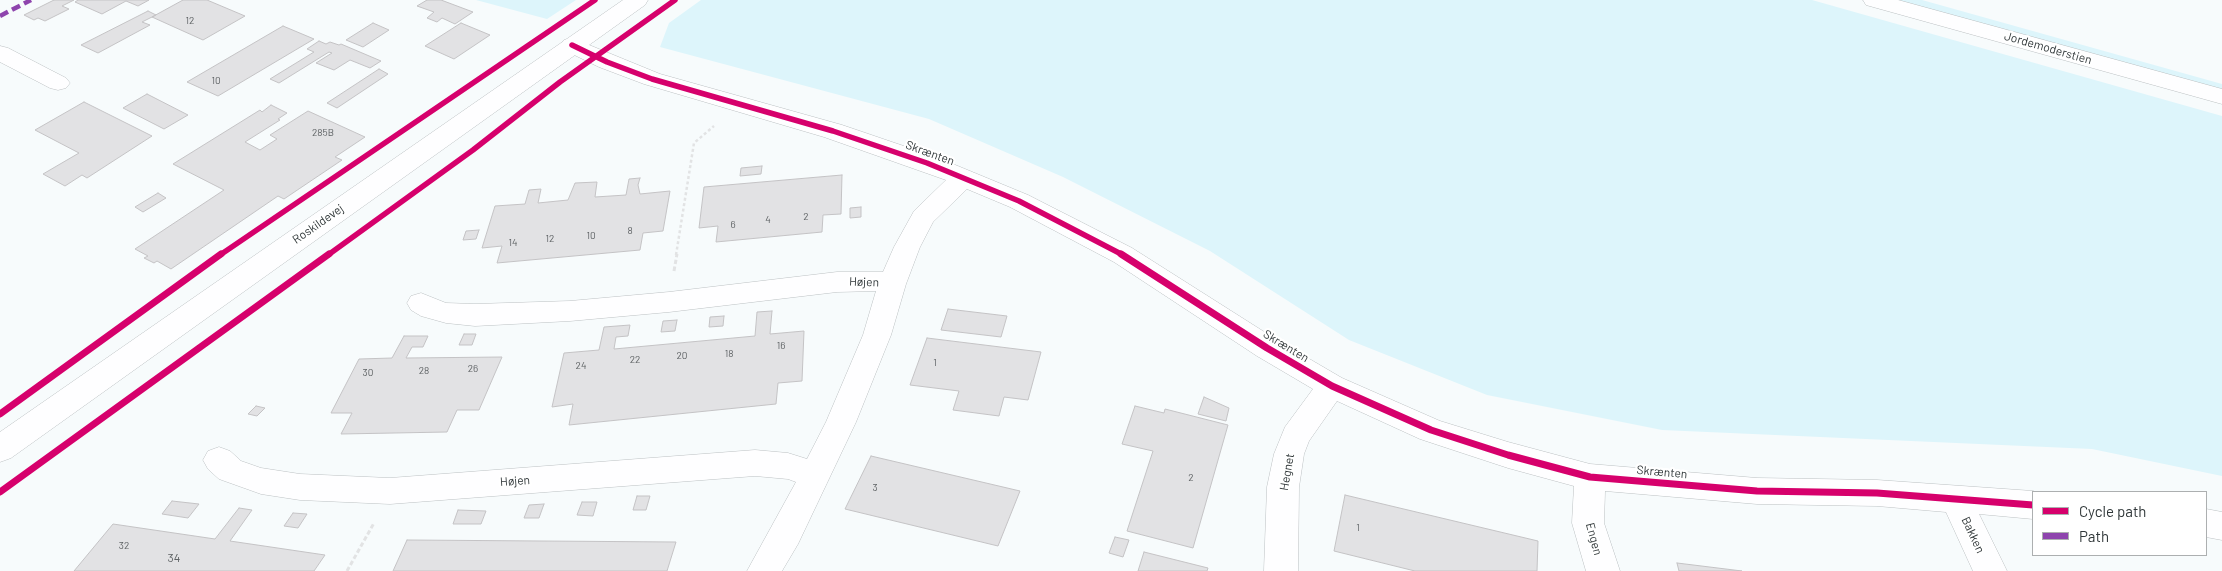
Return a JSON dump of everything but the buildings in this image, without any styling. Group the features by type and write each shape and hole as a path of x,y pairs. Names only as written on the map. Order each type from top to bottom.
{"street":[{"name":"Roskildevej","path":"0,448 637,0"},
{"name":"Jordemoderstien","path":"1874,0 2222,97"},
{"name":"Skrænten","path":"572,45 607,62 652,79 833,131 927,163 1019,201 1123,255 1267,348 1332,386 1431,430 1508,455 1590,477 1757,492 1877,493 2032,506"},
{"path":"0,53 58,84"},
{"name":"Højen","path":"764,571 816,475 841,422 874,344 892,284 907,247 923,217 964,178"},
{"name":"Højen","path":"421,302 431,309 446,313 475,315 570,311 670,302 837,282 892,284"},
{"name":"Hegnet","path":"1281,571 1283,488 1289,454 1296,436 1332,386"},
{"name":"Højen","path":"219,460 230,470 261,481 300,487 390,491 755,463 788,466 816,475"},
{"name":"Engen","path":"1590,477 1588,524 1603,571"},
{"name":"Bakken","path":"1956,499 1990,571"},
{"path":"2207,523 2222,526"}],"path":[{"path":"670,302 694,143 739,104"},
{"path":"348,571 390,491"}],"shaded area":[{"path":"476,0 576,0 547,19"},
{"path":"701,0 1812,0 2222,116 2222,476 2092,449 1662,430 1487,395 1349,340 1210,251 1063,177 929,119 660,47 669,23"},
{"path":"1894,0 1922,0 2222,84 2222,90"}],"marked path":[{"path":"0,16 31,0"}],"cycle path":[{"path":"0,414 202,267 595,0"},
{"path":"0,492 473,150 560,82 675,0"},
{"path":"572,45 607,62 652,79 833,131 927,163 1019,201 1123,255 1267,348 1332,386 1431,430 1508,455 1590,477 1757,491 1877,493 2032,505"}]}
